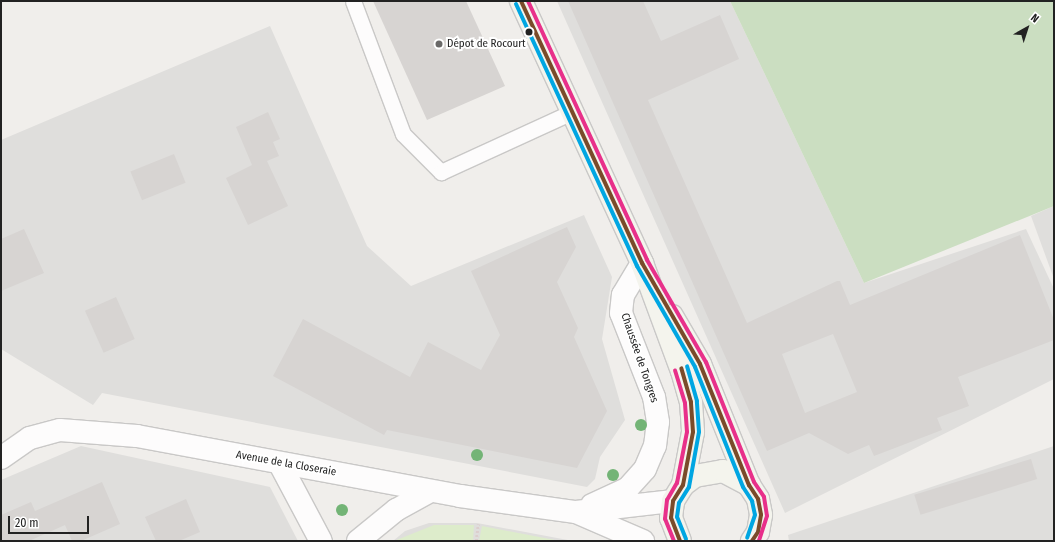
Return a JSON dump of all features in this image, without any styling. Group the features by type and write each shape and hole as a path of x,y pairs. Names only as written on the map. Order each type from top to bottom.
{"main road":[{"path":"521,1 642,263 700,364 749,485 758,499 761,516 752,541"},
{"path":"642,263 691,402 693,432 671,518 680,541"},
{"path":"678,493 694,476 723,471 749,485"}],"street":[{"name":"Chaussée de Tongres","path":"576,512 628,488 645,469 655,446 658,422 654,397 621,313 623,295 642,263"},
{"name":"Avenue de la Closeraie","path":"1,458 30,438 60,430 137,436 430,491 576,512 643,541"},
{"path":"280,464 321,541"},
{"path":"358,541 396,510 430,491"},
{"name":"Avenue de la Closeraie","path":"576,512 678,493"}],"lane":[{"path":"353,1 403,134 441,172 572,112"}],"shaded area":[{"path":"557,1 730,1 864,283 1026,229 1054,289 1054,379 785,513"},
{"path":"270,26 367,246 411,286 584,215 612,277 602,339 625,420 600,457 595,479 587,487 102,393 93,405 1,349 1,140"},
{"path":"1054,206 1054,279 1031,216"},
{"path":"81,446 270,487 298,541 1,541 1,480"},
{"path":"1054,446 1054,541 789,541 788,535"},
{"path":"429,523 477,523 573,541 393,541 405,531"}],"green space":[{"path":"730,1 1054,1 1054,206 864,283"},
{"path":"434,525 474,525 473,541 394,541"},
{"path":"482,526 560,541 479,541"}],"building":[{"name":"Dépot de Rocourt","path":"373,1 466,1 505,86 427,120"},
{"path":"568,1 643,1 661,41 720,15 739,59 648,100 747,323 837,281 840,281 850,305 1020,235 1054,320 1054,340 958,377 969,406 937,418 942,430 874,456 869,445 848,454 809,433 767,451","holes":["833,334 857,392 805,413 782,354"]},
{"path":"268,112 280,139 273,142 279,156 267,161 288,206 248,225 226,178 252,165 236,127"},
{"path":"174,154 186,183 142,200 130,172"},
{"path":"567,227 576,247 557,282 578,328 574,337 607,411 577,468 387,430 384,435 273,376 303,319 410,377 428,342 481,370 500,335 471,271"},
{"path":"24,229 44,273 1,291 1,239"},
{"path":"116,297 135,339 104,353 85,311"},
{"path":"1031,459 1037,479 920,515 914,495"},
{"path":"102,482 120,524 81,541 72,541 65,525 29,541 1,541 1,515 31,502 35,511"},
{"path":"186,499 200,532 179,541 156,541 145,517"}],"transit line":[{"path":"521,1 642,263 700,364 749,485 758,499 761,515 758,532 752,541"},
{"path":"528,1 647,260 706,362 754,482 764,497 767,516 759,541"},
{"path":"516,4 637,266 695,367 743,487 752,501 755,515 747,538"},
{"path":"686,539 677,517 679,503 689,487 699,432 697,401 687,366"},
{"path":"680,541 671,518 673,501 683,485 693,432 691,402 681,368"},
{"path":"674,541 665,519 667,500 677,483 687,432 685,403 675,370"}],"place":[{"name":"Dépot de Rocourt","path":"439,44"}]}
